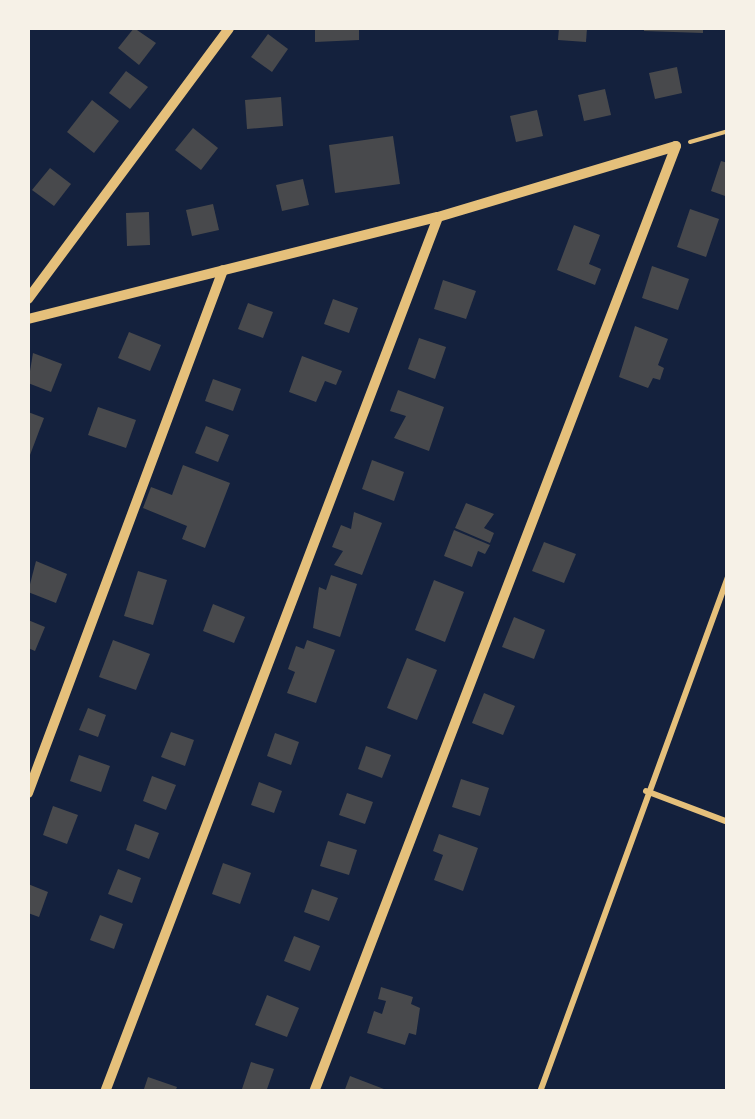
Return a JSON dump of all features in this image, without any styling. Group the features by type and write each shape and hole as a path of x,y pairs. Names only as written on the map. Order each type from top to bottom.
{"street":[{"path":"28,299 229,28"},
{"path":"28,319 438,217 676,146"},
{"path":"314,1092 676,146"},
{"path":"106,1092 438,217"},
{"path":"28,793 223,270"}],"lane":[{"path":"540,1092 646,791 728,576"},
{"path":"646,791 728,822"}],"path":[{"path":"676,146 728,131"}],"building":[{"path":"134,28 156,43 139,65 118,48"},
{"path":"315,28 359,28 359,40 315,42"},
{"path":"559,28 587,28 586,42 558,40"},
{"path":"703,28 703,33 644,31"},
{"path":"268,34 288,49 272,72 251,57"},
{"path":"677,67 682,93 655,99 649,73"},
{"path":"126,71 148,87 130,109 109,93"},
{"path":"605,89 611,115 584,121 578,95"},
{"path":"281,97 283,126 247,129 245,100"},
{"path":"92,100 119,121 94,153 67,132"},
{"path":"537,110 543,136 516,142 510,116"},
{"path":"193,128 218,148 201,170 175,150"},
{"path":"393,136 400,184 335,193 329,145"},
{"path":"721,161 728,163 728,197 711,191"},
{"path":"50,168 71,184 54,206 32,190"},
{"path":"303,179 309,205 282,211 276,185"},
{"path":"213,204 219,230 192,236 186,210"},
{"path":"690,209 719,219 706,257 677,247"},
{"path":"149,212 150,245 127,246 126,213"},
{"path":"574,225 600,235 589,264 601,269 595,285 557,270"},
{"path":"652,266 689,279 678,310 642,298"},
{"path":"443,280 476,291 466,319 434,309"},
{"path":"333,299 358,308 349,333 324,324"},
{"path":"248,303 273,312 263,338 238,329"},
{"path":"635,326 668,339 658,365 664,368 660,380 653,378 648,388 619,377"},
{"path":"129,332 161,345 150,371 118,358"},
{"path":"419,338 446,347 435,379 408,369"},
{"path":"33,353 62,364 51,392 28,383"},
{"path":"302,356 342,371 336,385 325,381 316,402 289,392"},
{"path":"213,379 241,389 233,411 205,401"},
{"path":"398,390 444,407 429,451 394,438 406,416 390,411"},
{"path":"98,407 136,420 126,448 88,435"},
{"path":"28,412 44,418 30,455 28,454"},
{"path":"206,426 229,435 218,462 195,453"},
{"path":"372,460 404,472 394,501 362,489"},
{"path":"183,465 230,483 205,548 182,539 187,526 143,508 151,487 172,495"},
{"path":"466,503 494,514 484,528 494,533 490,543 455,528"},
{"path":"354,512 382,523 362,575 334,565 343,551 332,547 341,525 351,529"},
{"path":"454,530 490,545 485,554 478,551 472,567 444,556"},
{"path":"544,542 576,554 564,583 532,571"},
{"path":"36,561 67,574 56,603 28,592"},
{"path":"138,571 167,580 153,625 124,616"},
{"path":"331,575 357,584 340,637 313,628 319,587 326,590"},
{"path":"434,580 464,592 445,642 415,630"},
{"path":"213,604 245,617 234,643 203,631"},
{"path":"514,617 545,630 534,659 502,647"},
{"path":"28,620 45,627 35,651 28,648"},
{"path":"113,640 150,654 136,690 99,677"},
{"path":"307,640 335,650 316,703 287,693 295,672 288,669 296,646 304,649"},
{"path":"407,658 437,670 417,720 387,708"},
{"path":"484,693 515,706 503,735 472,723"},
{"path":"88,708 106,715 98,737 79,730"},
{"path":"171,732 194,740 185,766 161,757"},
{"path":"275,733 299,742 291,765 267,756"},
{"path":"366,746 391,755 382,778 358,769"},
{"path":"79,755 110,766 101,792 70,781"},
{"path":"152,776 176,785 166,810 143,801"},
{"path":"461,779 489,788 480,816 452,807"},
{"path":"259,782 282,791 274,813 251,805"},
{"path":"347,793 373,802 365,824 339,815"},
{"path":"53,806 78,815 67,844 43,835"},
{"path":"135,824 159,833 149,859 126,850"},
{"path":"439,834 478,848 463,891 434,880 443,855 433,851"},
{"path":"328,841 357,850 349,875 320,866"},
{"path":"223,863 251,873 240,904 212,894"},
{"path":"118,869 141,878 132,903 108,894"},
{"path":"28,884 48,892 39,917 28,913"},
{"path":"312,889 338,898 329,921 304,912"},
{"path":"100,915 123,924 114,949 90,940"},
{"path":"294,936 320,946 310,971 284,961"},
{"path":"381,987 413,997 411,1004 420,1008 416,1035 409,1033 405,1045 367,1033 374,1011 382,1014 386,1001 378,999"},
{"path":"267,995 299,1008 287,1037 255,1025"},
{"path":"251,1062 274,1069 266,1092 241,1092"},
{"path":"350,1076 389,1091 389,1092 344,1092"},
{"path":"148,1077 177,1087 175,1092 143,1092"}]}
